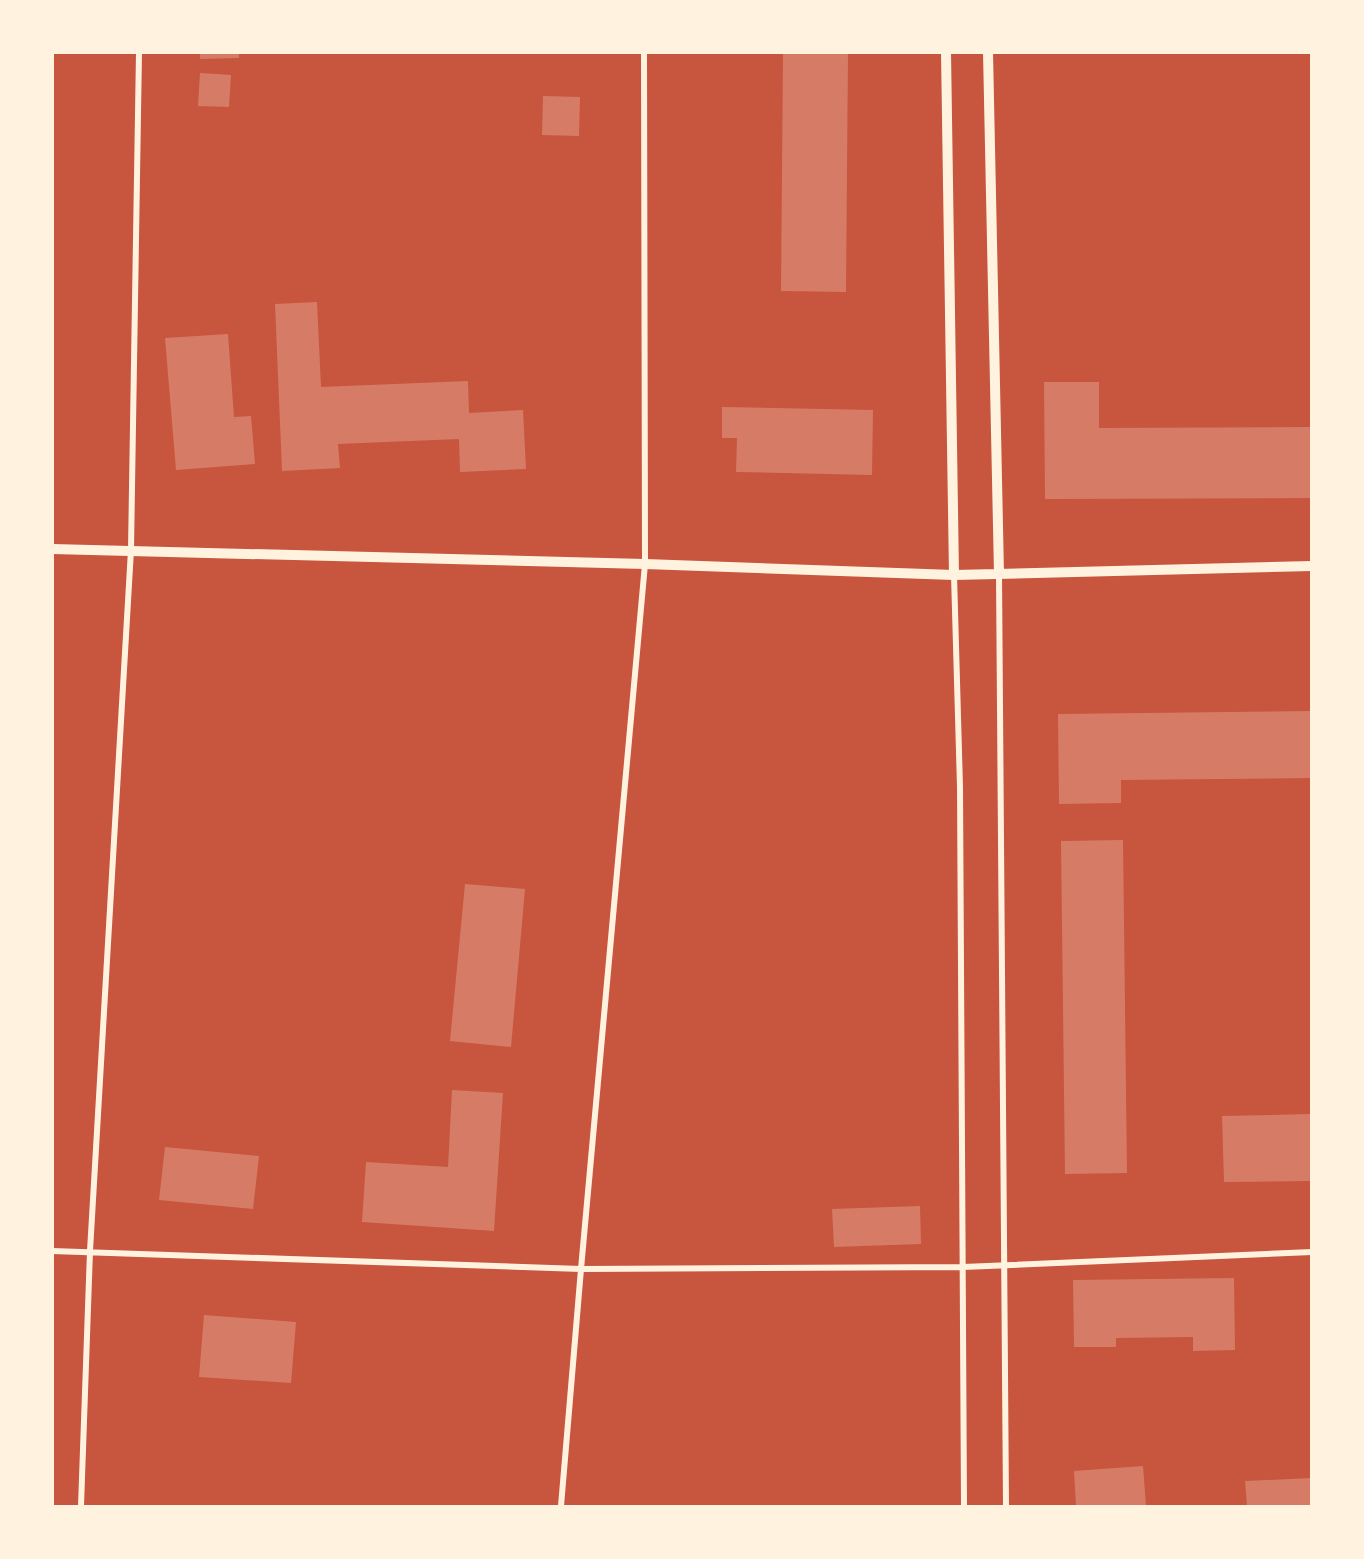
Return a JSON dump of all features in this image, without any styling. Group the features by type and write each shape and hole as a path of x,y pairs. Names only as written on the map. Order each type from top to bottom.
{"street":[{"path":"81,1506 90,1251 131,550 139,52"},
{"path":"561,1506 645,564 644,52"},
{"path":"946,52 954,575 960,787 964,1506"},
{"path":"988,52 999,574 1006,1506"},
{"path":"52,549 645,564 954,575 1311,566"},
{"path":"52,1251 581,1269 963,1267 1311,1252"}],"building":[{"path":"200,52 239,52 239,58 200,59"},
{"path":"783,52 848,52 846,292 781,291"},
{"path":"200,73 231,75 229,107 198,106"},
{"path":"543,96 580,97 579,136 542,135"},
{"path":"317,302 321,387 468,381 469,413 523,410 526,469 460,472 459,439 338,444 340,468 282,471 275,304"},
{"path":"228,334 234,417 251,416 255,464 176,470 165,338"},
{"path":"1044,382 1099,382 1099,428 1312,427 1312,498 1045,499"},
{"path":"722,407 873,410 872,475 736,472 737,438 722,438"},
{"path":"1312,711 1312,778 1121,780 1121,803 1059,804 1058,714"},
{"path":"1123,840 1127,1173 1065,1174 1061,841"},
{"path":"465,884 525,889 511,1047 450,1041"},
{"path":"452,1090 503,1093 494,1231 362,1222 366,1162 448,1167"},
{"path":"1312,1114 1312,1181 1224,1182 1222,1116"},
{"path":"165,1147 259,1156 253,1209 159,1200"},
{"path":"920,1206 921,1244 834,1247 832,1209"},
{"path":"1234,1278 1235,1350 1193,1351 1193,1337 1116,1338 1116,1347 1074,1347 1073,1280"},
{"path":"204,1315 296,1322 291,1383 199,1377"},
{"path":"1143,1466 1146,1506 1076,1506 1074,1471"},
{"path":"1312,1478 1312,1506 1247,1506 1245,1481"}]}
